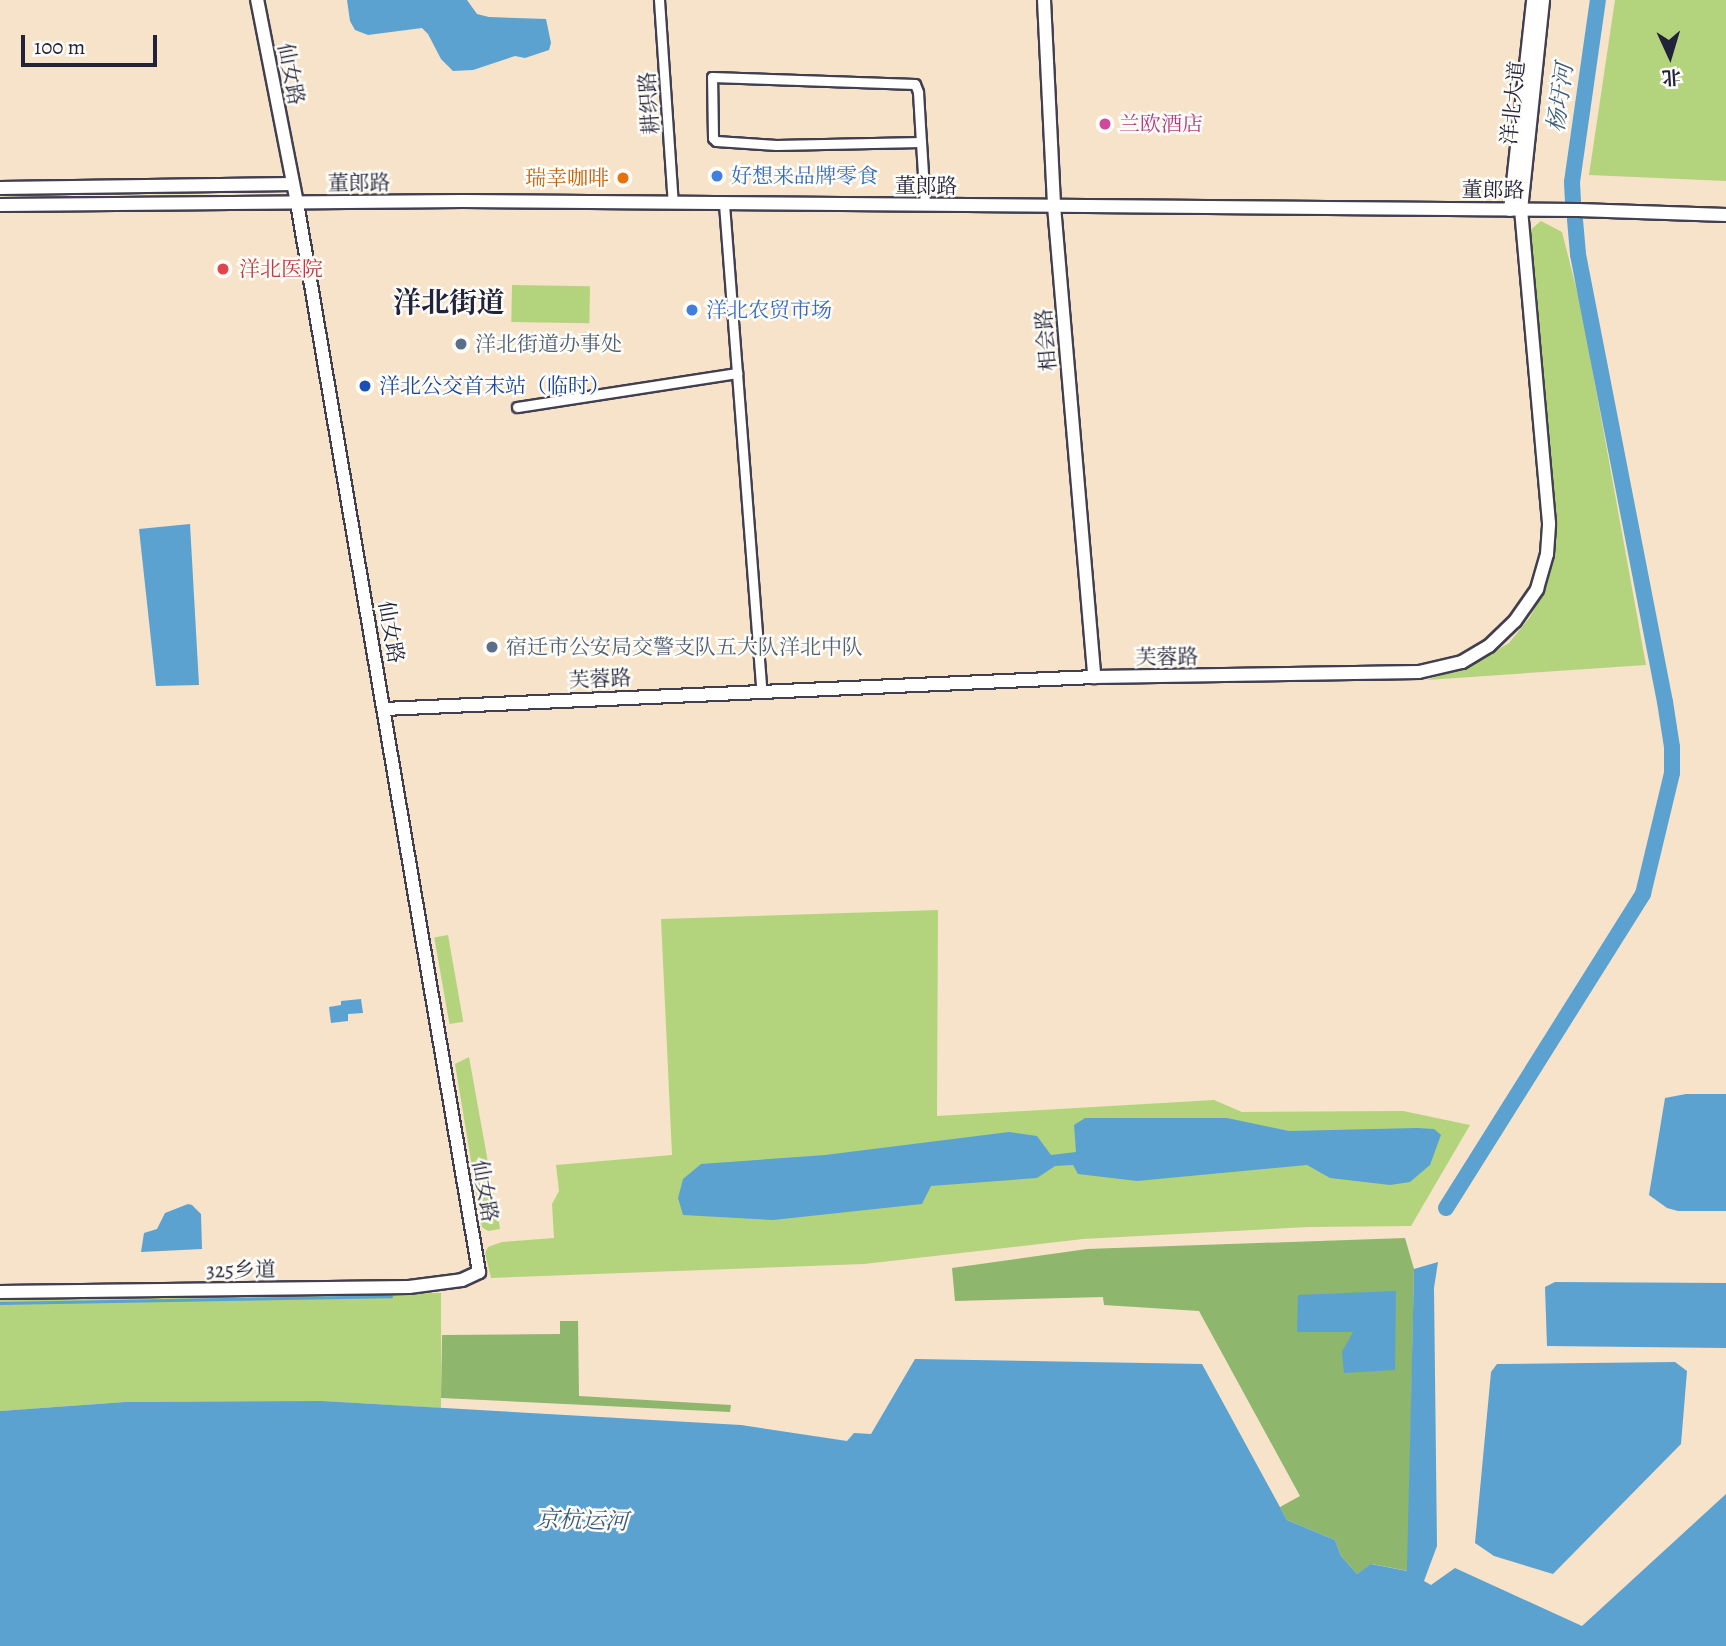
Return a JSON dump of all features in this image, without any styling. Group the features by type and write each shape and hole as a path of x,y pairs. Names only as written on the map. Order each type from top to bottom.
{"street":[{"name":"仙女路","path":"257,0 297,203 479,1272"},
{"name":"耕织路","path":"659,0 673,203"},
{"name":"相会路","path":"1044,0 1054,206 1094,677"},
{"name":"洋北大道","path":"1515,210 1533,0"},
{"name":"洋北大道","path":"1515,210 1543,0"},
{"path":"921,142 776,145 716,141 713,138 712,77 912,83 918,92 925,205"},
{"path":"0,188 293,184"},
{"name":"董郎路","path":"0,205 673,203 1515,210 1726,215"},
{"path":"724,204 761,690"},
{"name":"芙蓉路","path":"384,709 1094,677 1419,672 1462,662 1489,646 1515,621 1536,589 1547,554 1549,523 1515,210"},
{"path":"517,407 737,373"},
{"name":"325乡道","path":"0,1292 409,1287 462,1280 479,1272"}],"green space":[{"path":"1615,0 1726,0 1726,181 1589,175"},
{"path":"1541,221 1562,232 1581,307 1646,665 1427,680 1475,663 1509,643 1530,617 1547,585 1557,524 1539,368 1536,292 1529,231"},
{"path":"512,285 590,286 589,323 511,322"},
{"path":"938,910 937,1116 1214,1100 1242,1112 1403,1111 1470,1125 1411,1226 1308,1227 1083,1239 864,1264 491,1278 485,1253 488,1247 502,1242 554,1238 552,1204 559,1191 556,1165 672,1155 661,919"},
{"path":"448,935 463,1022 449,1024 434,937"},
{"path":"469,1057 500,1229 488,1231 482,1227 455,1064"},
{"path":"1405,1238 1414,1269 1408,1571 1372,1564 1357,1574 1341,1556 1335,1540 1287,1520 1280,1507 1300,1496 1199,1311 1104,1305 1103,1297 955,1301 952,1268 1087,1249"},
{"path":"441,1293 441,1408 322,1401 125,1402 0,1411 0,1300"},
{"path":"560,1321 578,1321 579,1396 731,1405 730,1412 441,1398 442,1335 560,1334"}],"water":[{"path":"347,0 467,0 477,14 489,17 546,19 551,43 549,50 525,58 515,56 473,70 453,71 441,59 422,28 368,35 355,30 350,21"},
{"path":"190,524 199,685 156,686 139,529"},
{"path":"361,999 363,1013 348,1014 348,1021 331,1023 329,1007 341,1005 341,1001"},
{"path":"1686,1094 1726,1094 1726,1211 1678,1211 1667,1208 1649,1195 1665,1098"},
{"path":"1085,1118 1227,1118 1289,1131 1417,1128 1434,1129 1441,1135 1430,1165 1410,1182 1390,1185 1330,1178 1307,1165 1137,1181 1078,1174 1073,1165 1055,1166 1037,1178 931,1186 922,1204 773,1220 683,1215 678,1198 683,1179 701,1164 825,1155 1009,1132 1037,1136 1051,1155 1076,1152 1074,1125"},
{"path":"188,1204 201,1214 202,1249 141,1252 144,1233 157,1229 165,1213"},
{"name":"京杭运河","path":"1438,1262 1434,1288 1437,1546 1424,1581 1431,1585 1455,1568 1582,1626 1726,1494 1726,1646 0,1646 0,1411 125,1402 322,1401 741,1425 847,1441 854,1433 871,1434 915,1359 1202,1364 1287,1520 1335,1540 1341,1556 1357,1574 1371,1564 1407,1571 1414,1269"},
{"path":"1555,1282 1726,1283 1726,1348 1547,1346 1545,1287"},
{"path":"1396,1291 1395,1370 1344,1373 1342,1352 1353,1332 1297,1332 1298,1295"},
{"path":"1675,1362 1687,1371 1681,1444 1553,1574 1494,1556 1475,1543 1491,1372 1497,1364"}],"waterway":[{"name":"杨圩河","path":"1573,202 1572,182 1598,0"},
{"path":"1446,1208 1643,894 1672,773 1672,747 1665,702 1578,254 1575,219"},
{"path":"0,1303 391,1296"}],"place":[{"name":"兰欧酒店","path":"1105,124"},
{"name":"好想来品牌零食","path":"717,176"},
{"name":"瑞幸咖啡","path":"623,178"},
{"name":"洋北医院","path":"223,269"},
{"name":"洋北农贸市场","path":"692,310"},
{"name":"洋北街道办事处","path":"461,344"},
{"name":"洋北公交首末站（临时）","path":"365,386"},
{"name":"宿迁市公安局交警支队五大队洋北中队","path":"492,647"}],"district":[{"name":"洋北街道","path":"449,303"}]}
